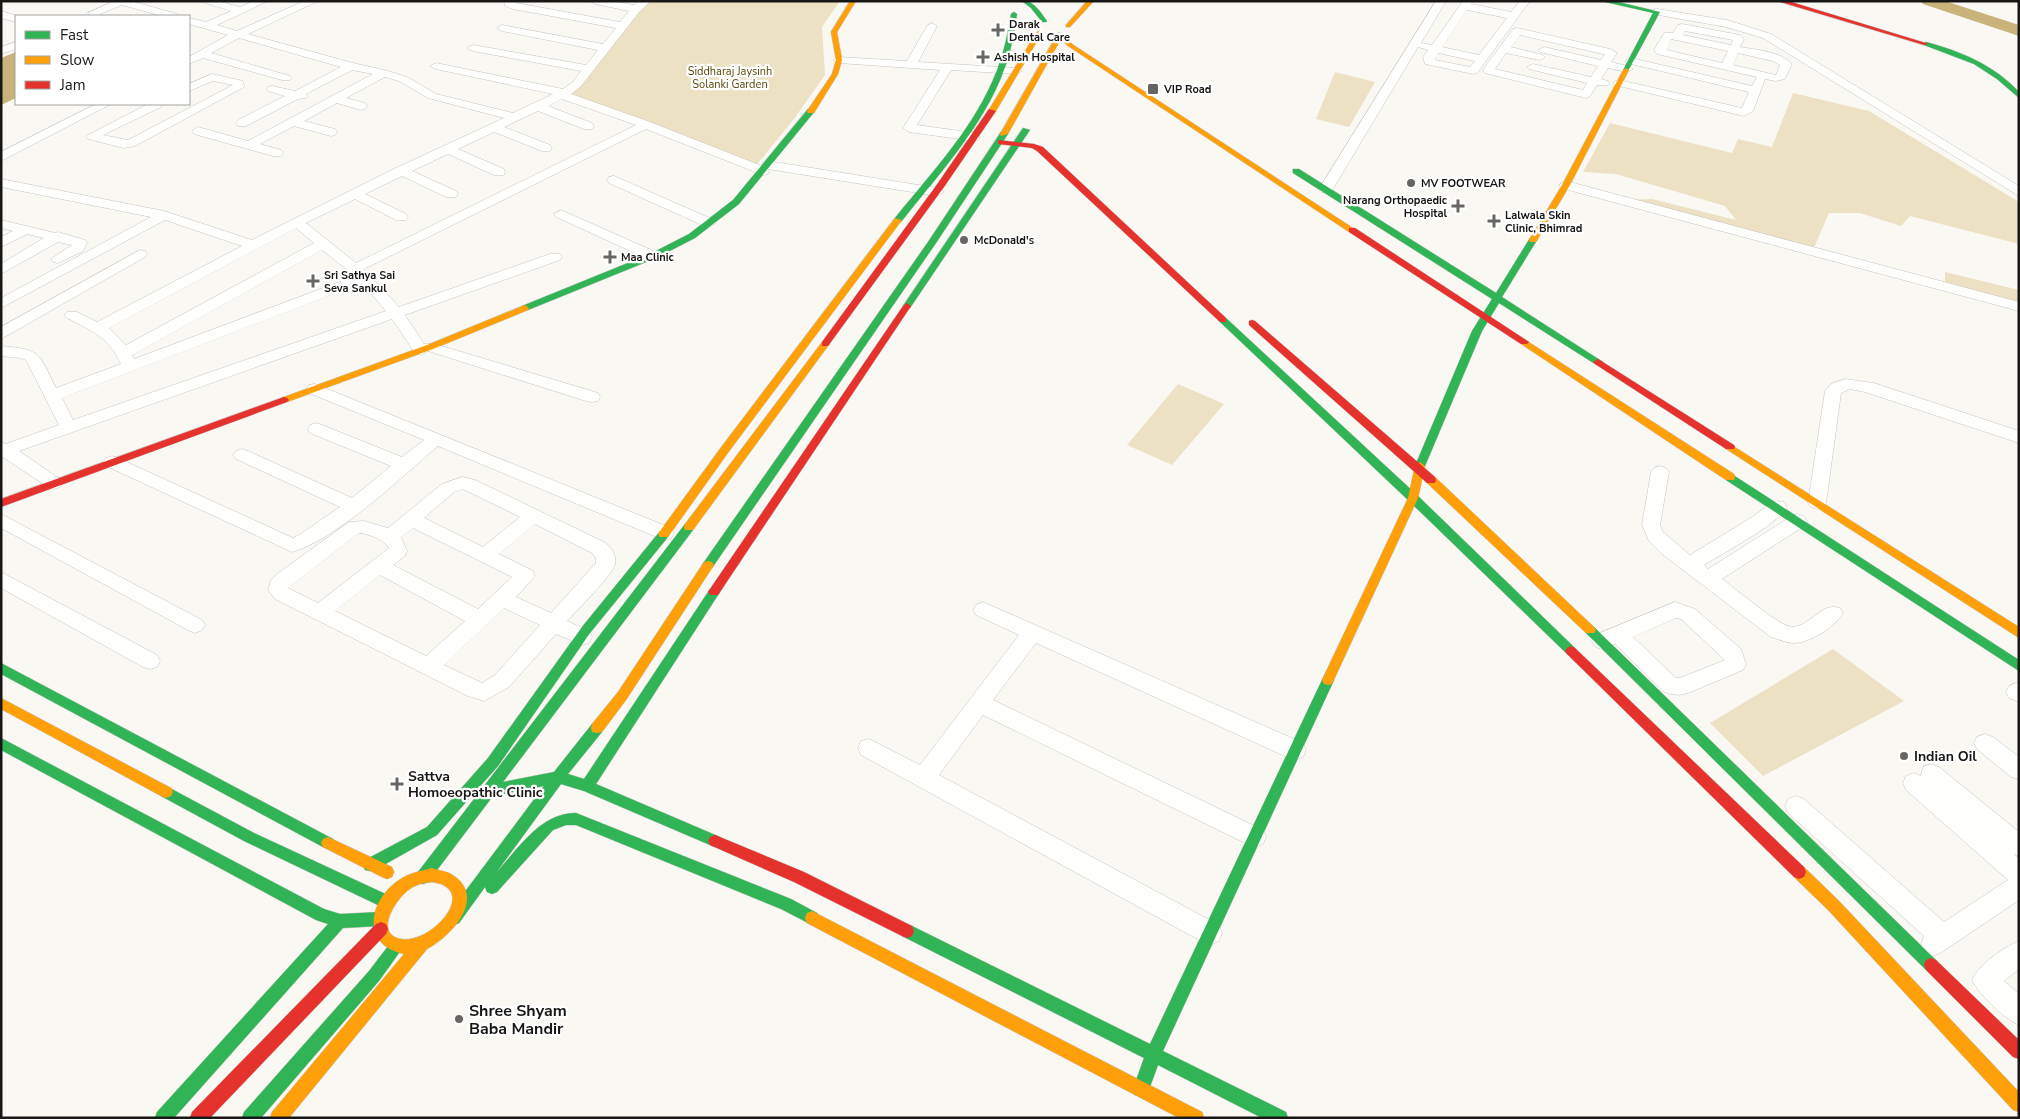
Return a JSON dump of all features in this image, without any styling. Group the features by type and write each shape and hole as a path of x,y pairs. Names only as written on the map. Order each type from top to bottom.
{"street":[{"path":"204,1 241,11"},
{"path":"207,26 263,1"},
{"path":"190,60 239,34 313,1"},
{"path":"509,1 509,4 513,6 622,26"},
{"path":"595,1 641,5"},
{"path":"1,503 426,348 653,256 692,236 736,202 806,119 835,74 839,60 834,32 853,1"},
{"path":"1057,23 1034,26 1039,33 1049,35 1057,23 1091,1"},
{"path":"1326,189 1441,1"},
{"path":"1485,1 1520,8"},
{"path":"1604,1 1745,29 1767,36 2019,192"},
{"path":"1780,1 1944,49 2004,81 2019,96"},
{"path":"95,15 93,13 122,2 163,15"},
{"path":"1029,4 1057,23 1079,34"},
{"path":"1029,4 1045,5"},
{"path":"1438,44 1467,4 1520,8"},
{"path":"97,328 296,222 563,94 577,84 607,48 622,26 641,5"},
{"path":"1003,6 1027,22"},
{"path":"117,15 138,7"},
{"path":"1415,44 1438,44 1485,55 1520,8"},
{"path":"1141,1089 1154,1053 1413,498 1419,468 1476,331 1566,185 1657,12"},
{"path":"1,14 15,19"},
{"path":"1000,88 1014,26 1014,14"},
{"path":"190,20 351,66 384,73 403,79 432,96 514,117"},
{"path":"380,924 383,936 397,946 408,947 422,944 446,929 558,776 622,696 785,451 1001,142 1047,68 1057,23"},
{"path":"1057,23 1070,45 2019,666"},
{"path":"910,65 932,26"},
{"path":"502,28 607,48"},
{"path":"1647,31 1672,36 1778,58 1786,64 1780,78 1661,52 1660,50 1672,36"},
{"path":"1517,32 1552,38 1609,51 1610,53 1587,93 1584,94 1489,71 1488,69 1503,49 1517,32"},
{"path":"422,876 746,452 854,306 936,192 968,136 1000,88 1016,71 1039,33"},
{"path":"1,37 9,46"},
{"path":"1524,80 1552,38"},
{"path":"474,48 590,68"},
{"path":"1503,49 1539,58 1577,58 1604,64 1629,65 1758,85 1747,110 1741,112 1566,74 1539,58"},
{"path":"1726,67 1734,49"},
{"path":"201,54 286,78"},
{"path":"1566,74 1577,58"},
{"path":"839,60 1016,71"},
{"path":"242,124 351,66"},
{"path":"436,66 563,94 765,168 936,192"},
{"path":"946,67 909,128 968,136"},
{"path":"189,112 164,105 92,136 124,144 131,143 238,87 238,83 235,81 196,73 190,74"},
{"path":"250,145 384,73"},
{"path":"190,88 212,77"},
{"path":"272,89 320,101"},
{"path":"335,99 361,106"},
{"path":"1,157 103,105"},
{"path":"538,106 588,126"},
{"path":"1016,116 1112,200"},
{"path":"293,122 331,132"},
{"path":"127,359 360,273 646,125"},
{"path":"587,786 805,456 1018,144 1028,126"},
{"path":"493,127 546,148"},
{"path":"198,131 277,153"},
{"path":"370,865 432,831 493,762 582,637 665,533 726,448 920,189 968,136"},
{"path":"1001,142 1040,149 1413,498 1834,906 2019,1104"},
{"path":"448,149 499,172"},
{"path":"1284,163 1498,298 2019,633"},
{"path":"401,171 451,194"},
{"path":"614,180 709,223"},
{"path":"1,183 164,215 253,246"},
{"path":"1566,185 2019,307"},
{"path":"354,194 401,217"},
{"path":"561,214 653,256"},
{"path":"1,304 164,215"},
{"path":"296,222 360,273 426,348 592,397"},
{"path":"1,224 58,236 77,241 81,245 1,293"},
{"path":"1,243 26,229"},
{"path":"1,270 58,236"},
{"path":"52,396 127,359 324,243"},
{"path":"1,334 140,254"},
{"path":"3,449 554,258"},
{"path":"836,302 854,306"},
{"path":"72,315 115,339 127,359"},
{"path":"1247,318 1419,468 1609,638 1919,954 2019,1051"},
{"path":"1,351 29,355 68,426"},
{"path":"1817,503 1833,390 1838,385 1850,384 1868,387 2019,437"},
{"path":"315,389 665,533"},
{"path":"316,429 405,465"},
{"path":"112,462 292,545 306,540 354,506 436,439"},
{"path":"726,448 746,452"},
{"path":"3,449 54,483"},
{"path":"785,451 805,456"},
{"path":"242,456 354,506"},
{"path":"1660,472 1651,525 1656,536 1669,549 1778,631 1789,636 1800,636 1833,613"},
{"path":"320,612 398,551 398,545 395,542 366,526 354,527 278,585 278,590 282,594 475,690 484,692 502,681 605,566 607,559 604,552 599,548 469,484 462,483 448,488 388,538"},
{"path":"1689,565 1760,521 1778,507"},
{"path":"485,556 532,516"},
{"path":"411,519 526,576 429,666"},
{"path":"1708,578 1798,521"},
{"path":"3,524 195,625"},
{"path":"379,566 479,619"},
{"path":"1,579 150,662"},
{"path":"501,598 582,637"},
{"path":"983,610 1295,750"},
{"path":"1675,610 1688,614 1734,655 1736,664 1681,688 1671,686 1609,638 1675,610"},
{"path":"924,777 981,704 1032,633"},
{"path":"1,668 370,865 410,881"},
{"path":"1,703 249,837 387,902"},
{"path":"981,704 1255,837"},
{"path":"1,743 321,915 340,921 380,924"},
{"path":"1985,743 2019,770"},
{"path":"869,748 1210,933"},
{"path":"487,791 558,776 587,786 799,877 1154,1053 1280,1118"},
{"path":"2019,846 1923,778 2019,874"},
{"path":"1796,806 1943,937"},
{"path":"470,897 491,888 548,826 566,819 576,820 786,904 1196,1118"},
{"path":"198,1118 380,924 387,902 401,887 422,876 442,876 449,879 455,884 460,900 454,918"},
{"path":"1919,954 2019,886"},
{"path":"163,1118 340,921"},
{"path":"278,1118 422,944"},
{"path":"250,1118 374,976 397,946"},
{"path":"2019,954 1984,980 2019,1012"}],"green space":[{"name":"Siddharaj Jaysinh Solanki Garden","path":"649,1 840,1 822,27 825,75 794,119 754,168 561,95"},
{"path":"1335,72 1375,82 1349,127 1316,119"},
{"path":"1793,93 1869,111 2019,202 2019,244 1910,216 1901,226 1860,213 1829,213 1813,250 1630,200 1652,199 1736,220 1725,206 1616,174 1583,172 1610,123 1732,153 1738,139 1772,147"},
{"path":"1945,272 2019,290 2019,302 1945,284"},
{"path":"1178,384 1224,404 1172,465 1127,445"},
{"path":"1833,649 1904,701 1763,776 1710,723"}],"shaded area":[{"path":"15,52 15,98 1,105 1,58"}],"waterway":[{"path":"1929,1 2019,31"}],"traffic: fast":[{"path":"1025,1 1033,7 1044,21"},
{"path":"1604,1 1657,12 1626,70"},
{"path":"898,220 954,149 987,98 1000,71 1009,43 1014,14"},
{"path":"1926,44 1976,63 1999,77 2019,96"},
{"path":"525,308 653,256 692,236 736,202 811,111"},
{"path":"907,306 1026,130"},
{"path":"708,565 932,243 1004,134"},
{"path":"1296,171 1598,362"},
{"path":"1420,466 1477,331 1533,240"},
{"path":"1223,320 1413,498 1571,651"},
{"path":"1730,477 2019,666"},
{"path":"423,877 689,527"},
{"path":"370,865 432,831 493,762 586,630 664,534"},
{"path":"587,786 714,592"},
{"path":"1590,630 1931,965"},
{"path":"1,668 328,843"},
{"path":"1141,1089 1154,1053 1328,680"},
{"path":"454,918 558,777 597,728"},
{"path":"1,743 321,915 340,921 380,919"},
{"path":"487,791 558,777 587,786 715,841"},
{"path":"166,792 249,837 387,902"},
{"path":"492,887 548,826 566,819 576,819 786,904 812,918"},
{"path":"163,1118 340,921"},
{"path":"907,931 1280,1118"},
{"path":"250,1118 374,976 397,946"}],"traffic: slow":[{"path":"811,111 835,74 839,60 834,32 853,1"},
{"path":"1068,26 1091,1"},
{"path":"992,111 1039,33"},
{"path":"1060,34 1070,45 1352,230"},
{"path":"1004,134 1060,34"},
{"path":"1533,240 1566,185 1626,70"},
{"path":"664,534 726,448 898,220"},
{"path":"284,400 430,347 525,308"},
{"path":"1524,342 1730,477"},
{"path":"689,527 825,344"},
{"path":"1730,447 2019,633"},
{"path":"1328,680 1413,498 1420,466"},
{"path":"1431,480 1590,630"},
{"path":"597,728 622,696 708,565"},
{"path":"1,703 166,792"},
{"path":"328,843 387,872"},
{"path":"1799,872 1834,906 2019,1104"},
{"path":"432,875 450,881 458,891 459,903 455,916 446,928 434,938 421,945 407,948 394,945 386,939 380,924 386,906 403,885 421,877 432,875"},
{"path":"812,918 1196,1118"},
{"path":"278,1118 422,944"}],"traffic: jam":[{"path":"1780,1 1926,44"},
{"path":"825,344 941,185 992,111"},
{"path":"1001,142 1034,146 1040,149 1223,320"},
{"path":"1352,230 1524,342"},
{"path":"714,592 907,306"},
{"path":"1252,323 1431,480"},
{"path":"1598,362 1730,447"},
{"path":"1,503 284,400"},
{"path":"1571,651 1799,872"},
{"path":"715,841 799,877 907,931"},
{"path":"198,1118 381,929"},
{"path":"1931,965 2019,1051"}],"place":[{"name":"Darak Dental Care","path":"998,30"},
{"name":"Ashish Hospital","path":"983,57"},
{"name":"VIP Road","path":"1153,89"},
{"name":"MV FOOTWEAR","path":"1411,183"},
{"name":"Narang Orthopaedic Hospital","path":"1458,206"},
{"name":"Lalwala Skin Clinic, Bhimrad","path":"1494,221"},
{"name":"McDonald's","path":"964,240"},
{"name":"Maa Clinic","path":"610,257"},
{"name":"Sri Sathya Sai Seva Sankul","path":"313,281"},
{"name":"Indian Oil","path":"1904,756"},
{"name":"Sattva Homoeopathic Clinic","path":"397,784"},
{"name":"Shree Shyam Baba Mandir","path":"459,1019"}]}
